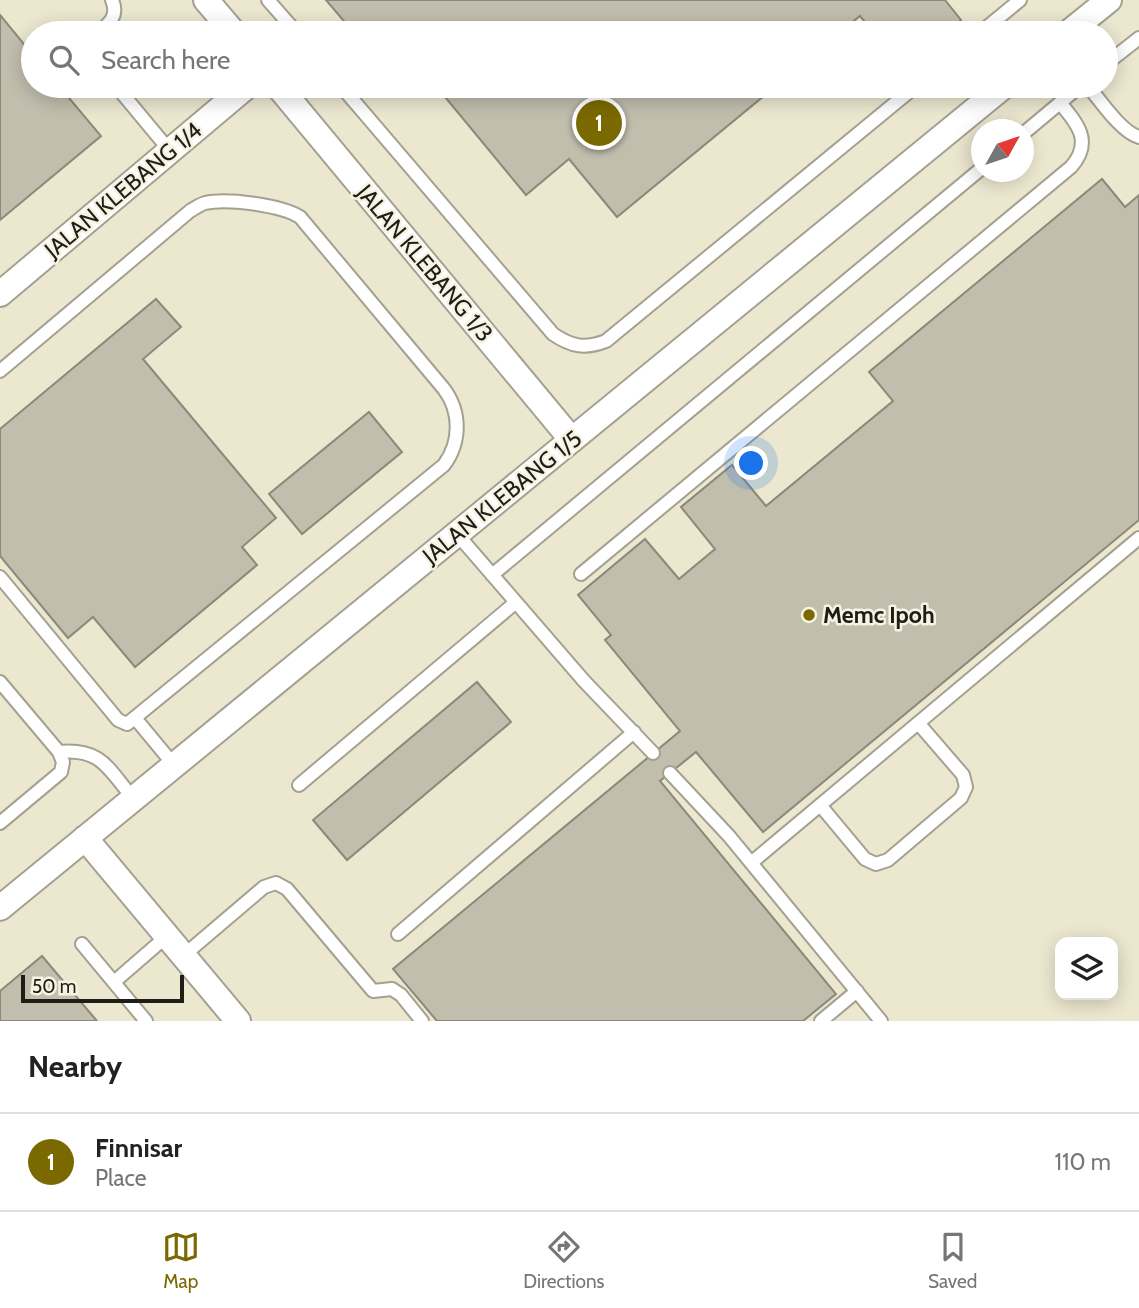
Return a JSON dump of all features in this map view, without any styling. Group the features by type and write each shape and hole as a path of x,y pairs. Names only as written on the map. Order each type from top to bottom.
{"street":[{"path":"206,0 224,21"},
{"path":"1083,21 1109,0"},
{"name":"JALAN KLEBANG 1/4","path":"0,294 233,98"},
{"name":"JALAN KLEBANG 1/3","path":"288,98 572,440"},
{"name":"JALAN KLEBANG 1/5","path":"0,908 989,98"},
{"path":"85,838 238,1021"}],"lane":[{"path":"111,21 115,11 112,0"},
{"path":"268,0 286,21"},
{"path":"995,21 1020,0"},
{"path":"1118,55 1139,38"},
{"path":"126,98 170,151"},
{"path":"351,98 553,334 566,344 579,347 606,341 901,98"},
{"path":"1034,124 1065,98"},
{"path":"1098,98 1124,128 1132,135 1139,136"},
{"path":"581,574 1071,167 1082,150 1083,140 1080,130 1059,103"},
{"path":"492,575 971,177"},
{"path":"0,371 190,211 202,204 228,202 290,211 300,217 451,399 457,422 455,447 444,465 127,724 118,720 0,577"},
{"path":"457,534 584,681 653,753"},
{"path":"751,863 1139,538"},
{"path":"299,785 515,603"},
{"path":"0,682 59,752 63,762 61,772 0,823"},
{"path":"135,719 174,765"},
{"path":"820,805 865,859 876,864 888,860 961,798 966,787 963,775 919,724"},
{"path":"398,934 634,733"},
{"path":"59,752 79,750 97,757 134,799"},
{"path":"670,773 751,863 881,1021"},
{"path":"183,956 264,887 276,883 287,889 373,991 392,989 401,995 422,1021"},
{"path":"114,982 167,936"},
{"path":"82,944 146,1021"},
{"path":"821,1021 857,991"}],"shaded area":[{"path":"0,0 1139,0 1139,1021 0,1021"}],"building":[{"path":"326,0 945,0 961,20 864,21 860,16 854,21 344,21"},
{"path":"0,15 21,40 21,98 69,98 101,136 0,220"},
{"path":"446,98 761,98 617,217 569,159 526,195"},
{"name":"Memc Ipoh","path":"1102,179 1125,207 1139,195 1139,520 763,832 696,752 660,781 836,994 803,1021 437,1021 393,969 680,731 605,640 611,635 578,595 645,539 679,579 715,549 681,507 732,465 766,506 893,401 869,372"},
{"path":"156,299 181,327 143,359 276,518 242,547 257,565 135,667 93,617 68,638 0,556 0,429"},
{"path":"369,412 402,452 302,534 269,494"},
{"path":"477,682 511,722 347,860 313,820"},
{"path":"42,956 97,1021 0,1021 0,991"}],"place":[{"name":"Finnisar","path":"599,123"},
{"name":"Memc Ipoh","path":"809,615"}]}
